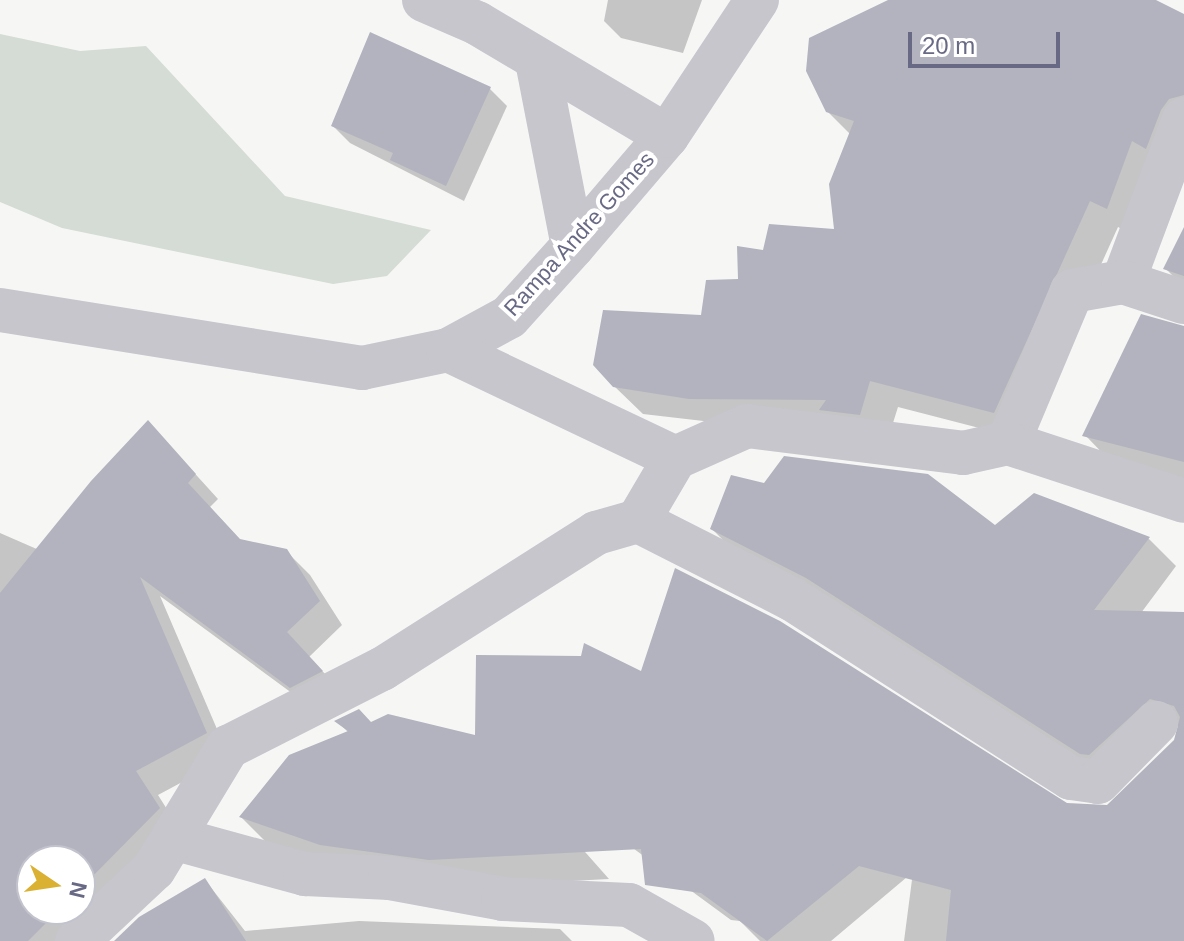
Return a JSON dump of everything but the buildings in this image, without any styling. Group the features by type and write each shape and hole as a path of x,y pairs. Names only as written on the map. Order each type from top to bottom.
{"street":[{"path":"424,0 477,23 667,136"},
{"name":"Rampa Andre Gomes","path":"0,310 362,368 448,350 509,317 573,246 667,136 757,0"},
{"path":"537,61 573,246"},
{"path":"1123,282 1184,119"},
{"path":"1008,443 1072,291 1123,282 1184,302"},
{"path":"448,350 675,458"},
{"path":"638,521 675,458 747,426 963,453 1008,443 1184,501"},
{"path":"77,941 154,869 228,747 382,669 596,533 638,521 792,599 1071,778 1098,782 1156,723"},
{"path":"173,838 305,874 390,878 503,899 629,905 693,941"}],"shaded area":[{"path":"0,34 80,51 146,46 285,196 431,230 387,276 333,284 62,228 0,202"}]}
